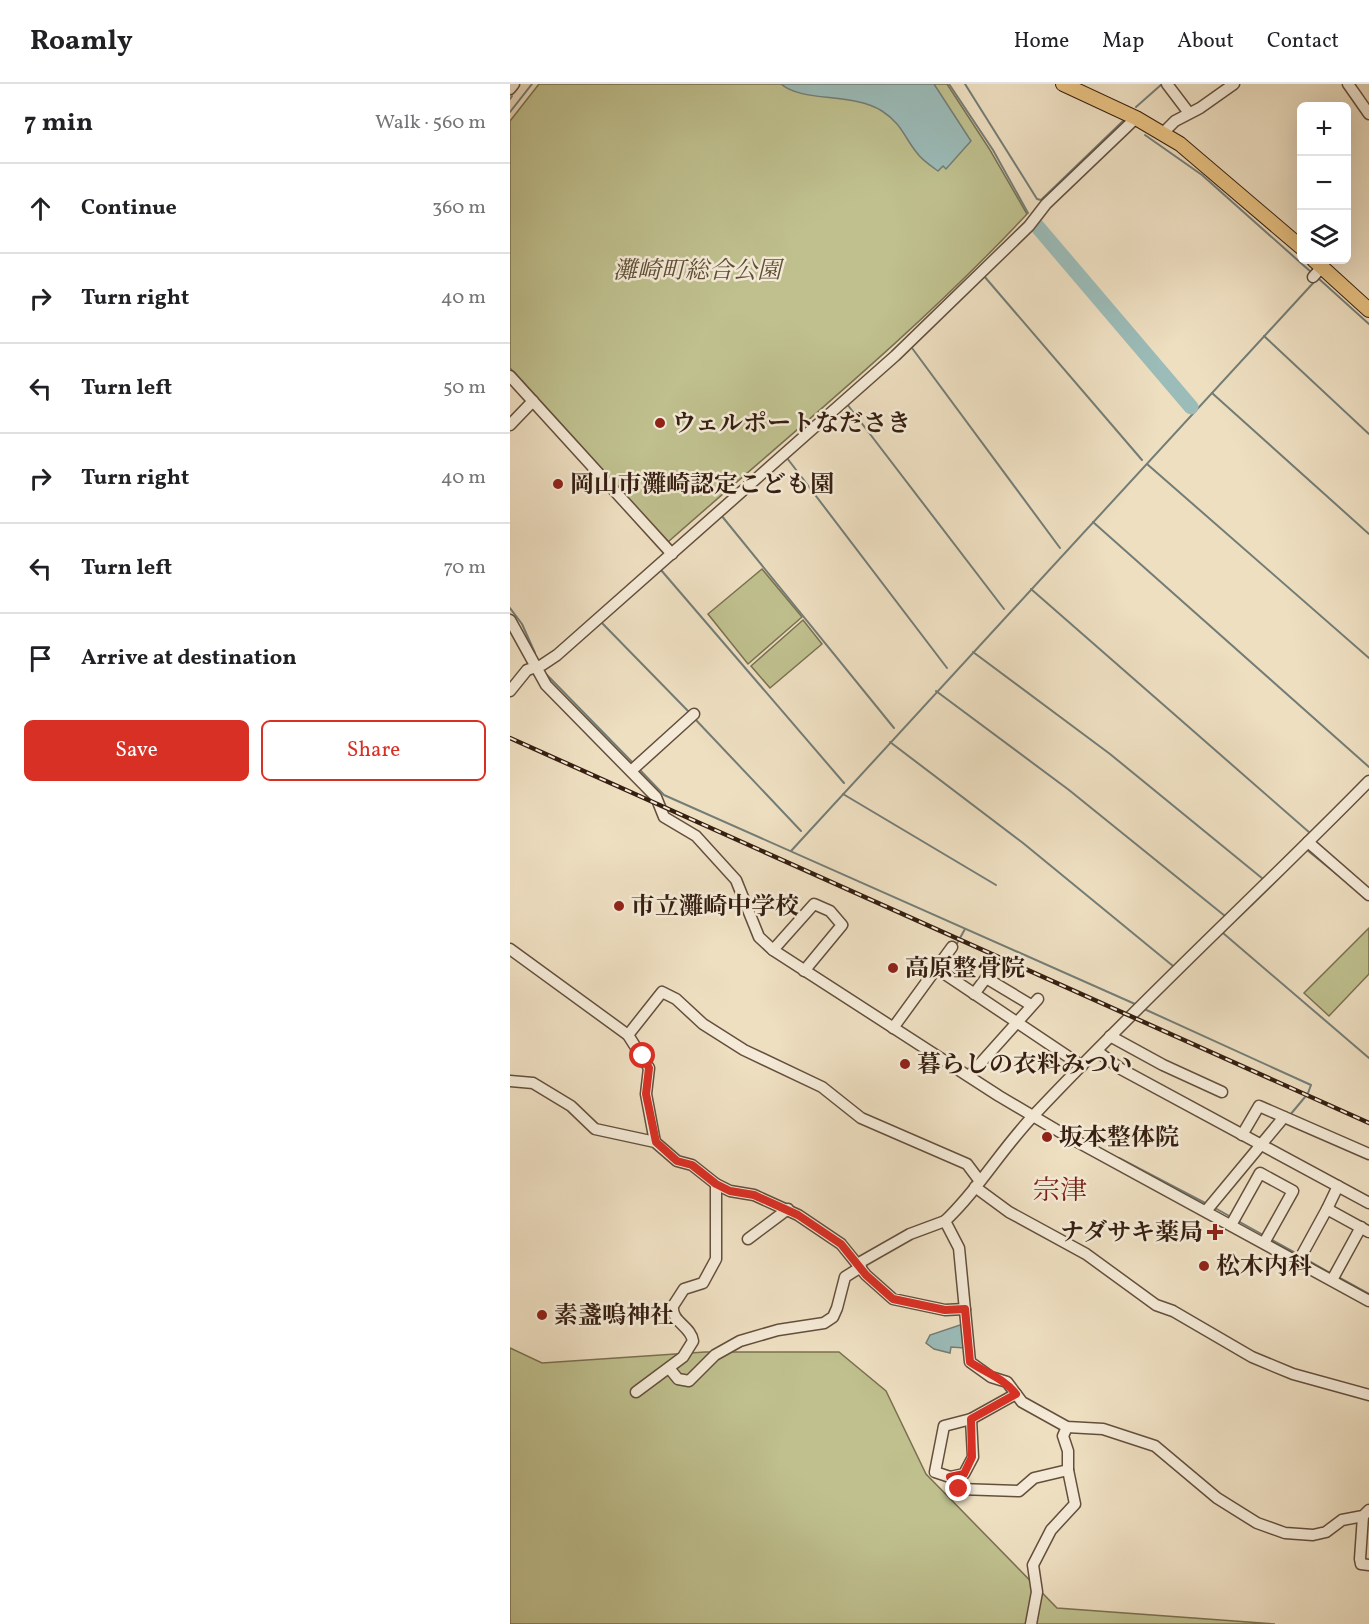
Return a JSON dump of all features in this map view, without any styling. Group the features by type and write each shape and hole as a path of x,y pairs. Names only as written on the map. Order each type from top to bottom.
{"main road":[{"path":"1063,84 1163,133 1208,166 1297,244"},
{"path":"1316,269 1369,310"}],"street":[{"path":"510,89 514,84"},
{"path":"1167,84 1187,112"},
{"path":"1163,133 1222,84"},
{"path":"1187,112 1234,84"},
{"path":"1348,84 1369,114"},
{"path":"510,691 527,670 542,665 557,655 895,356 1029,226 1046,204 1136,118"},
{"path":"510,376 672,554"},
{"path":"510,425 533,401"},
{"path":"510,620 546,685 634,768 656,797 664,816 696,836 736,880 759,937 773,950 1033,1115 1367,1295"},
{"path":"634,768 693,715"},
{"path":"669,1368 676,1378 683,1382 688,1381 723,1348 778,1330 824,1323 833,1317 845,1277 909,1234 945,1221 967,1200 977,1184 1033,1115 1311,844 1369,781"},
{"path":"1311,844 1369,895"},
{"path":"773,950 814,904 830,911 842,925 804,971"},
{"path":"893,1028 952,947"},
{"path":"510,948 628,1035 649,1068 646,1094 656,1142"},
{"path":"936,969 1083,1066"},
{"path":"969,1076 1035,1002 986,978 974,994"},
{"path":"628,1035 662,992 676,999 703,1024 744,1050 822,1087 861,1118 967,1164 977,1184 1009,1212 1086,1254 1156,1305 1173,1311 1252,1357 1293,1374 1369,1395"},
{"path":"1114,1038 1222,1092"},
{"path":"1099,1053 1337,1189 1369,1203"},
{"path":"510,1081 533,1083 571,1106 596,1129 656,1142 677,1161 692,1165 716,1184 788,1209 841,1244 866,1275 893,1299 945,1310 965,1309"},
{"path":"1242,1135 1259,1106 1288,1115 1369,1154"},
{"path":"1208,1208 1264,1146 1288,1115"},
{"path":"1233,1221 1260,1173 1293,1191 1266,1239"},
{"path":"636,1392 683,1357 693,1341 693,1335 675,1317 672,1306 684,1289 703,1282 716,1259 716,1184"},
{"path":"1300,1258 1337,1189"},
{"path":"748,1239 788,1209"},
{"path":"1327,1209 1365,1229 1334,1276"},
{"path":"945,1221 959,1248 970,1362 991,1377 1007,1382 1022,1402 1067,1427 1103,1429 1155,1446 1237,1512 1286,1533 1313,1535 1326,1532 1342,1520 1366,1513 1360,1559 1361,1564 1369,1565"},
{"path":"971,1419 972,1457 964,1474 950,1477 935,1472 944,1426 971,1419 1016,1394"},
{"path":"1031,1624 1037,1592 1033,1565 1051,1530 1075,1504 1068,1470 1068,1451 1063,1436 1067,1427"},
{"path":"950,1477 959,1489 1019,1491 1034,1478 1068,1470"}],"green space":[{"name":"灘崎町総合公園","path":"539,84 947,84 990,150 1027,214 985,258 897,342 668,542 510,368 510,121"},
{"path":"762,569 802,617 748,664 708,614"},
{"path":"803,620 822,644 770,688 751,666"},
{"path":"1369,928 1369,974 1329,1016 1304,993"},
{"path":"510,1348 542,1363 705,1352 839,1352 886,1391 926,1474 1057,1608 1275,1624 510,1624"}],"water":[{"path":"781,84 934,84 971,141 946,169 943,166 938,171 919,156 898,126 882,111 857,101 802,94"},
{"path":"963,1324 964,1348 951,1347 950,1353 934,1349 926,1343 930,1335"}],"waterway":[{"path":"510,112 532,84"},
{"path":"949,84 993,150 1028,213"},
{"path":"965,84 1037,199 1041,200 1123,121"},
{"path":"1136,107 1162,84"},
{"path":"1145,135 1202,175 1311,272"},
{"path":"1036,225 1191,407"},
{"path":"984,276 1142,460"},
{"path":"1318,278 1369,324"},
{"path":"791,851 1315,281"},
{"path":"1264,336 1369,434"},
{"path":"912,348 1060,548"},
{"path":"1212,393 1369,534"},
{"path":"847,404 1004,609"},
{"path":"787,458 947,668"},
{"path":"1147,464 1369,658"},
{"path":"721,515 894,728"},
{"path":"1093,522 1369,767"},
{"path":"661,570 844,783"},
{"path":"1031,589 1310,833"},
{"path":"510,608 522,624 535,653"},
{"path":"601,622 689,712"},
{"path":"973,652 1110,754 1263,879"},
{"path":"546,674 634,764"},
{"path":"936,691 1069,790 1225,916"},
{"path":"695,719 801,831"},
{"path":"890,742 1023,843 1173,966"},
{"path":"638,768 664,795 1135,1004"},
{"path":"843,794 996,885"},
{"path":"1307,850 1349,884"},
{"path":"1192,962 1248,908"},
{"path":"955,947 965,929"},
{"path":"1223,933 1369,1058"},
{"path":"1142,1008 1311,1085 1308,1093"},
{"path":"1117,1037 1130,1024"},
{"path":"1102,1052 1113,1041"},
{"path":"1096,1058 1106,1064"},
{"path":"1290,1115 1305,1097"},
{"path":"1119,1158 1207,1204"},
{"path":"1215,1208 1231,1217"},
{"path":"1238,1221 1265,1236"},
{"path":"1270,1239 1299,1255"},
{"path":"1304,1258 1330,1273"},
{"path":"1338,1277 1369,1294"}],"railway":[{"path":"510,738 1369,1123"}],"place":[{"name":"ウェルポートなださき","path":"660,423"},
{"name":"岡山市灘崎認定こども園","path":"558,484"},
{"name":"市立灘崎中学校","path":"619,906"},
{"name":"高原整骨院","path":"893,968"},
{"name":"暮らしの衣料みつい","path":"905,1064"},
{"name":"坂本整体院","path":"1047,1137"},
{"name":"ナダサキ薬局","path":"1215,1232"},
{"name":"松木内科","path":"1204,1266"},
{"name":"素盞嗚神社","path":"542,1315"}],"district":[{"name":"宗津","path":"1060,1190"}],"route":[{"path":"643,1056 649,1068 646,1094 656,1142 677,1161 692,1165 716,1184 730,1191 754,1195 798,1215 849,1251 866,1275 893,1299 945,1310 965,1309 970,1362 991,1377 1007,1382 1016,1394 971,1419 972,1457 964,1474 950,1477 959,1489"}]}
